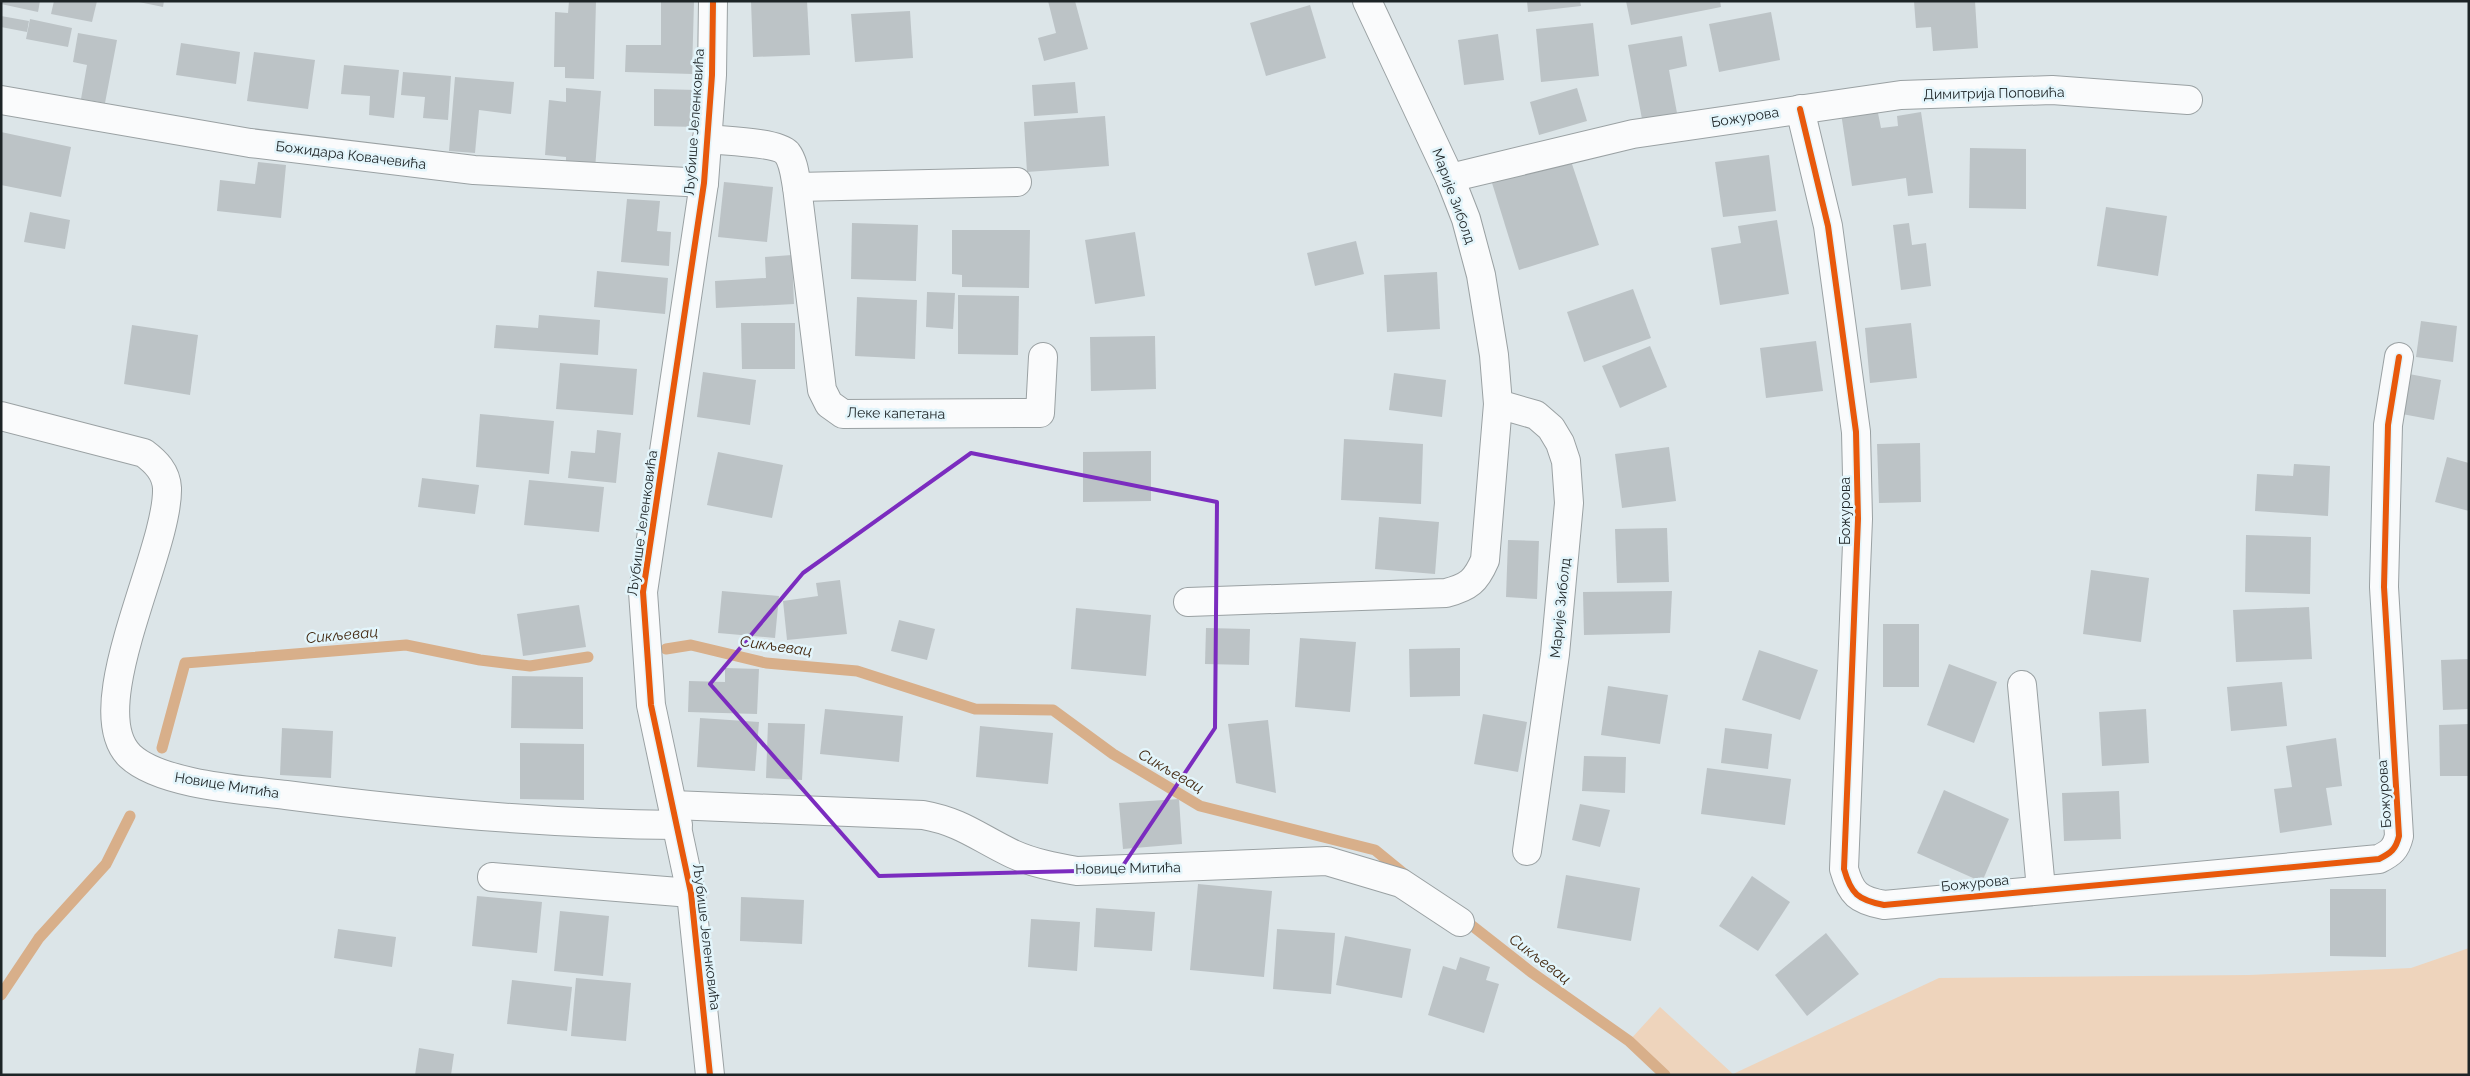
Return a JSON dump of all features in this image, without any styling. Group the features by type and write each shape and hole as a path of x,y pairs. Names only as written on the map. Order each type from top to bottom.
{"street":[{"name":"Љубише Јеленковића","path":"710,1075 691,893 676,815 651,705 643,592 704,183 712,75 713,1"},
{"name":"Марије Зиболд","path":"1188,602 1446,593 1461,589 1477,578 1485,560 1498,404 1494,355 1481,276 1466,219 1450,178 1368,1"},
{"name":"Димитрија Поповића","path":"1800,109 1901,95 1976,91 2052,90 2188,100"},
{"name":"Божидара Ковачевића","path":"1,100 250,143 474,170 704,183"},
{"name":"Божурова","path":"1450,178 1632,134 1800,109 1828,226 1856,432 1858,518 1844,869 1849,887 1858,896 1869,902 1884,905 2379,859 2391,853 2397,847 2399,836 2384,586 2388,425 2399,357"},
{"name":"Леке капетана","path":"707,139 776,147 787,153 797,187 822,390 829,404 843,414 1040,413 1043,357"},
{"path":"797,187 1017,182"},
{"name":"Марије Зиболд","path":"1498,404 1536,415 1551,428 1560,443 1566,461 1569,503 1555,654 1527,850"},
{"name":"Новице Митића","path":"1,416 144,453 159,464 167,487 164,517 123,658 114,715 118,736 129,755 147,767 168,776 210,785 353,804 534,821 676,815 923,815 947,820 969,829 1013,854 1046,866 1077,871 1327,861 1400,883 1460,922"},
{"path":"2022,685 2041,889"},
{"path":"492,876 691,893"}],"highlighted area":[{"path":"971,453 1217,502 1215,728 1120,870 879,876 710,684 803,573"}],"shaded area":[{"path":"2469,948 2469,1075 1665,1075 1629,1041 1660,1007 1733,1074 1939,978 2249,975 2411,968"}],"building":[{"path":"1,1 40,1 38,12 1,4"},
{"path":"54,1 97,1 92,22 51,14"},
{"path":"134,1 164,1 163,7"},
{"path":"569,1 596,1 594,79 565,78 565,67 554,67 555,12 568,13"},
{"path":"661,1 694,1 692,74 625,72 626,45 661,45"},
{"path":"751,1 807,1 810,55 753,57"},
{"path":"1048,1 1075,1 1088,49 1044,61 1038,38 1056,33"},
{"path":"1527,1 1580,1 1581,6 1528,12"},
{"path":"1626,1 1720,1 1721,7 1631,25"},
{"path":"1914,1 1975,1 1978,48 1933,51 1931,27 1916,28"},
{"path":"1310,5 1326,58 1266,76 1250,23"},
{"path":"910,11 913,58 855,62 851,14"},
{"path":"1771,12 1780,60 1719,72 1709,24"},
{"path":"1,16 29,21 27,32 1,27"},
{"path":"30,19 72,28 68,47 26,39"},
{"path":"1593,23 1599,76 1541,82 1536,29"},
{"path":"78,33 117,40 105,103 81,99 87,65 73,62"},
{"path":"1498,34 1504,80 1464,85 1458,40"},
{"path":"1682,36 1687,66 1669,70 1677,113 1642,119 1628,45"},
{"path":"181,43 240,52 236,84 176,75"},
{"path":"254,52 315,60 308,109 247,101"},
{"path":"344,65 399,70 394,118 369,115 370,96 341,94"},
{"path":"403,72 451,76 448,120 423,118 425,97 401,95"},
{"path":"455,77 514,82 511,114 479,110 475,153 449,151"},
{"path":"1075,82 1078,113 1034,116 1032,85"},
{"path":"566,88 601,91 595,169 566,167 566,157 545,155 549,100 566,102"},
{"path":"1577,88 1587,121 1539,135 1530,102"},
{"path":"654,89 698,90 697,127 654,126"},
{"path":"1877,108 1881,128 1898,126 1897,116 1921,112 1933,193 1908,196 1906,178 1852,186 1841,113"},
{"path":"1105,116 1109,166 1027,172 1024,122"},
{"path":"1,132 71,147 61,197 1,185"},
{"path":"1970,148 2026,149 2026,209 1969,208"},
{"path":"1769,155 1776,211 1723,217 1715,162"},
{"path":"1570,158 1599,245 1519,270 1492,183"},
{"path":"258,162 286,165 281,218 217,211 220,180 255,184"},
{"path":"724,182 773,187 767,242 718,237"},
{"path":"627,199 660,201 657,231 671,232 669,266 621,262"},
{"path":"2106,207 2167,216 2158,276 2097,266"},
{"path":"30,212 70,220 65,249 24,242"},
{"path":"1777,220 1789,294 1720,305 1711,248 1741,243 1738,226"},
{"path":"852,223 918,225 916,281 851,279"},
{"path":"1909,223 1912,245 1926,243 1931,286 1901,290 1893,225"},
{"path":"952,230 1030,230 1029,288 962,287 962,275 952,274"},
{"path":"1135,232 1145,296 1095,304 1085,240"},
{"path":"1356,241 1364,274 1315,286 1307,253"},
{"path":"792,255 794,304 716,308 715,281 766,278 765,257"},
{"path":"597,271 668,278 665,314 594,307"},
{"path":"1437,272 1440,329 1387,332 1384,275"},
{"path":"1633,289 1651,338 1584,362 1567,312"},
{"path":"927,292 955,293 953,329 926,327"},
{"path":"958,295 1019,296 1018,355 958,354"},
{"path":"857,297 917,300 915,359 855,356"},
{"path":"539,315 600,320 598,355 494,348 496,325 538,328"},
{"path":"2421,321 2457,326 2453,362 2416,357"},
{"path":"741,323 795,323 795,369 742,369"},
{"path":"1911,323 1917,378 1870,383 1865,328"},
{"path":"132,325 198,335 190,395 124,384"},
{"path":"1155,336 1156,389 1091,391 1090,337"},
{"path":"1816,341 1823,391 1766,398 1760,348"},
{"path":"1650,346 1667,387 1620,408 1602,366"},
{"path":"560,363 637,369 633,415 556,409"},
{"path":"703,372 756,380 750,425 697,417"},
{"path":"1394,373 1446,380 1442,417 1389,410"},
{"path":"2409,374 2441,380 2434,420 2402,414"},
{"path":"480,414 554,421 549,474 476,467"},
{"path":"597,430 621,433 616,483 568,478 571,451 595,453"},
{"path":"1344,439 1423,444 1421,504 1341,500"},
{"path":"1920,443 1921,502 1879,503 1877,444"},
{"path":"1669,447 1676,501 1622,508 1615,454"},
{"path":"1151,451 1151,501 1083,502 1083,452"},
{"path":"718,452 783,465 772,518 707,505"},
{"path":"2447,457 2469,463 2469,511 2435,502"},
{"path":"2294,464 2330,466 2328,516 2255,511 2257,474 2293,476"},
{"path":"422,478 479,485 475,514 418,507"},
{"path":"529,480 604,487 599,532 524,525"},
{"path":"1379,517 1439,522 1435,574 1375,569"},
{"path":"1667,528 1669,582 1617,583 1615,529"},
{"path":"2246,535 2311,537 2310,594 2245,592"},
{"path":"1508,540 1539,541 1537,599 1506,597"},
{"path":"2091,570 2149,578 2141,642 2083,634"},
{"path":"840,580 847,634 787,640 783,601 818,596 816,583"},
{"path":"722,591 779,596 775,638 718,633"},
{"path":"1672,591 1670,633 1584,635 1583,592"},
{"path":"579,605 586,647 523,656 517,614"},
{"path":"2309,607 2312,659 2236,662 2233,610"},
{"path":"1076,608 1151,615 1146,676 1071,669"},
{"path":"899,620 935,629 927,660 891,651"},
{"path":"1883,624 1919,624 1919,687 1883,687"},
{"path":"1206,628 1250,629 1249,665 1205,664"},
{"path":"1300,638 1356,642 1350,712 1295,707"},
{"path":"1460,648 1460,696 1410,697 1409,649"},
{"path":"1759,650 1818,670 1800,720 1742,700"},
{"path":"2469,659 2469,709 2443,710 2441,660"},
{"path":"1949,664 1997,682 1974,743 1927,725"},
{"path":"725,668 759,669 757,714 688,712 689,681 725,682"},
{"path":"512,676 583,677 583,729 511,728"},
{"path":"2282,682 2287,726 2231,731 2227,687"},
{"path":"1608,686 1668,695 1660,744 1601,735"},
{"path":"825,709 903,716 899,762 820,754"},
{"path":"2146,709 2149,763 2102,766 2099,712"},
{"path":"1483,714 1527,722 1518,772 1474,764"},
{"path":"700,718 759,722 755,771 697,767"},
{"path":"1268,720 1276,793 1236,783 1228,724"},
{"path":"768,723 805,724 802,780 766,778"},
{"path":"2469,724 2469,776 2440,776 2439,725"},
{"path":"980,726 1053,733 1048,784 976,777"},
{"path":"282,728 333,731 331,778 280,775"},
{"path":"1725,728 1772,734 1768,769 1721,763"},
{"path":"2336,738 2342,786 2326,788 2332,825 2280,833 2274,789 2292,787 2286,746"},
{"path":"520,743 584,744 584,800 520,799"},
{"path":"1584,756 1626,757 1625,793 1582,791"},
{"path":"1707,768 1791,779 1785,825 1701,814"},
{"path":"1944,790 2009,819 1982,882 1917,853"},
{"path":"2119,791 2121,839 2064,841 2062,793"},
{"path":"1179,799 1182,844 1123,849 1119,803"},
{"path":"1580,804 1610,810 1600,847 1572,840"},
{"path":"1566,875 1640,888 1631,941 1557,928"},
{"path":"1752,876 1790,902 1758,951 1719,926"},
{"path":"1198,884 1272,891 1264,977 1190,970"},
{"path":"2330,889 2386,889 2386,957 2330,956"},
{"path":"477,896 542,902 537,953 472,946"},
{"path":"741,897 804,900 802,944 740,941"},
{"path":"1096,908 1155,912 1152,951 1094,947"},
{"path":"560,911 609,916 603,976 554,971"},
{"path":"1031,919 1080,922 1077,971 1028,967"},
{"path":"338,929 396,937 392,967 334,958"},
{"path":"1277,929 1335,933 1331,994 1273,989"},
{"path":"1826,933 1859,974 1807,1016 1775,975"},
{"path":"1345,936 1411,949 1402,998 1336,985"},
{"path":"1460,957 1490,967 1486,980 1499,984 1484,1033 1428,1015 1443,966 1456,970"},
{"path":"576,978 631,983 626,1041 571,1036"},
{"path":"512,980 572,987 567,1031 507,1024"},
{"path":"419,1048 454,1054 451,1075 415,1075"}],"waterway":[{"name":"Сикљевац","path":"162,748 185,663 406,645 480,660 530,666 588,657"},
{"name":"Сикљевац","path":"666,649 691,645 766,663 857,671 975,709 1053,710 1113,754 1200,806 1375,850 1408,877"},
{"name":"Сикљевац","path":"1,995 39,938 106,864 130,816"},
{"name":"Сикљевац","path":"1461,917 1531,972 1629,1041 1665,1075"}],"cycle path":[{"path":"710,1075 691,893 651,705 643,592 704,183 712,75 713,1"},
{"path":"1800,109 1828,226 1856,432 1858,519 1844,869 1853,890 1868,901 1884,905 2379,859 2392,850 2399,836 2384,587 2388,425 2399,357"}]}
